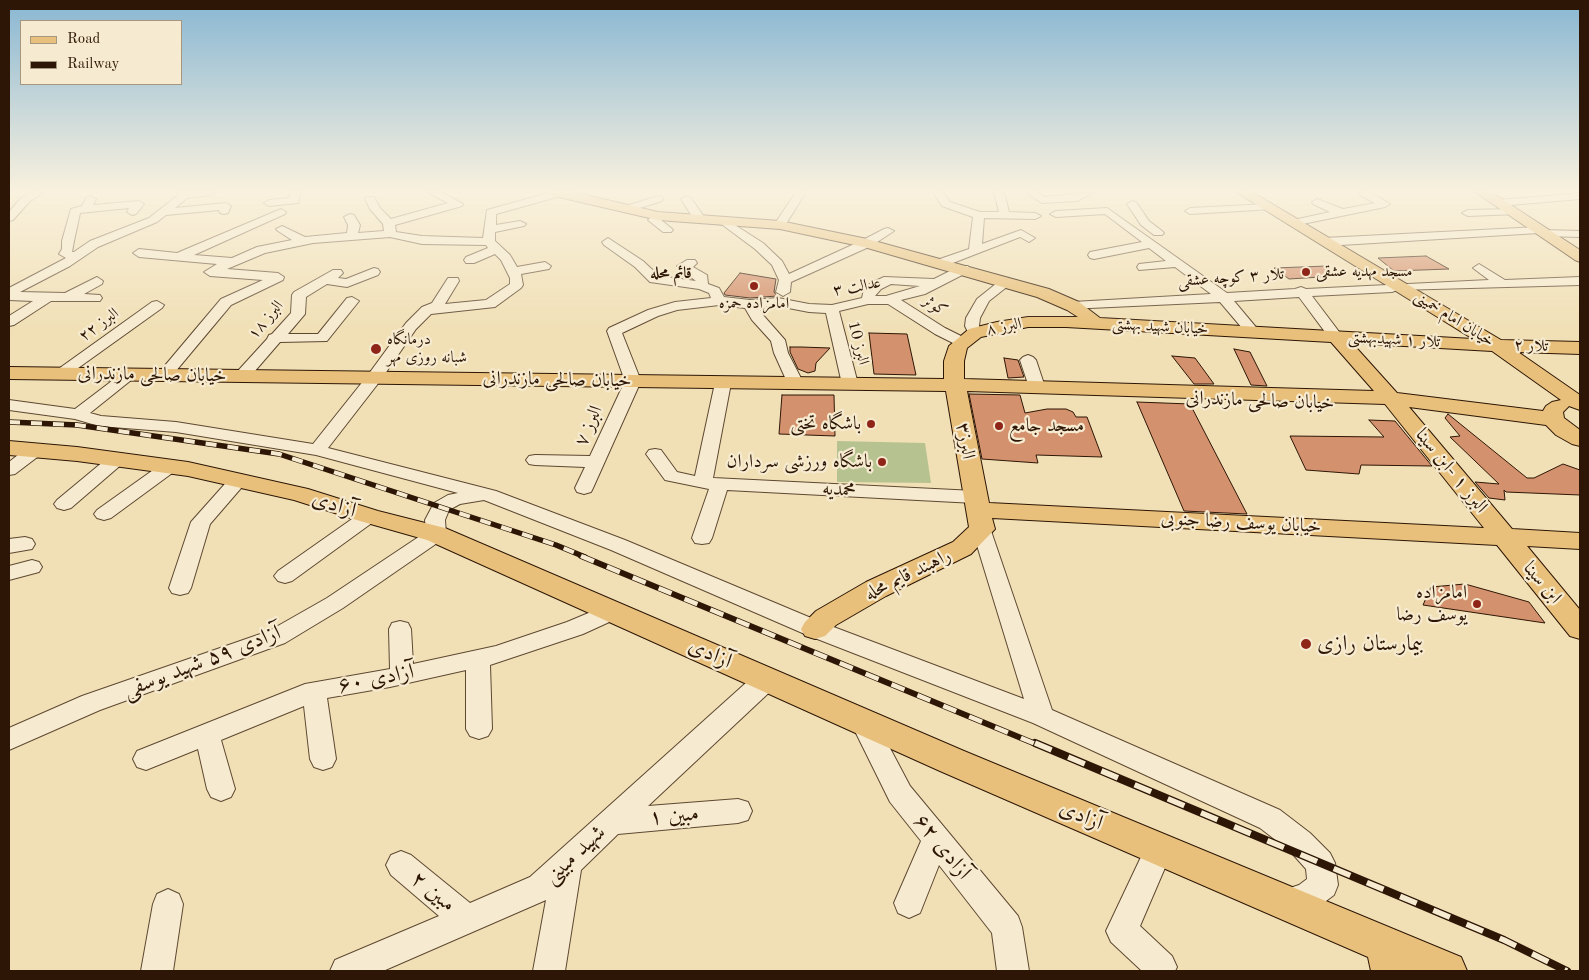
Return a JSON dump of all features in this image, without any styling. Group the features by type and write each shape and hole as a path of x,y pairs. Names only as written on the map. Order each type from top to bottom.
{"main road":[{"name":"خیابان شهید بهشتی","path":"842,238 964,269 1043,293 1073,306 1095,324 1336,337"},
{"name":"خیابان امام خمینی","path":"1317,238 1489,345 1570,417"},
{"path":"1552,238 1580,257"},
{"name":"البرز ۸","path":"955,386 954,360 958,346 968,337 998,327 1028,322 1095,324"},
{"name":"تلار ۱ شهیدبهشتی","path":"1336,337 1489,345"},
{"name":"البرز ۱ -ابن سینا","path":"1336,337 1394,402 1504,537"},
{"name":"تلار ۲","path":"1489,345 1580,348"},
{"name":"خیابان صالحی مازندرانی","path":"9,373 1037,387 1394,402 1570,417"},
{"name":"خیابان صالحی مازندرانی","path":"955,386 964,390 1394,402"},
{"name":"البرز۳","path":"955,386 978,512"},
{"name":"آزادی","path":"9,448 169,467 239,480 300,494 369,516 436,534 864,723 1286,903 1388,958 1447,971"},
{"name":"خیابان یوسف رضا جنوبی","path":"978,512 1580,541"},
{"name":"راهبند قایم محله","path":"815,628 826,618 876,589 962,548 978,512"},
{"name":"ابن سینا","path":"1504,537 1577,623"}],"street":[{"path":"69,238 68,249 65,254 76,256"},
{"path":"9,295 94,244 109,238"},
{"path":"180,256 222,238"},
{"path":"298,238 303,241"},
{"path":"165,375 226,302 278,277 210,272 261,250 303,241 335,238"},
{"path":"390,248 405,238"},
{"path":"410,238 422,240 492,240"},
{"path":"470,260 496,238"},
{"path":"747,238 778,264 785,280 782,298 778,302"},
{"path":"785,280 876,238"},
{"path":"975,251 976,238"},
{"path":"941,263 1009,238"},
{"path":"1142,238 1222,296 1253,332"},
{"path":"1324,242 1401,238"},
{"path":"427,310 490,304 516,285 516,278 506,258 492,240"},
{"path":"608,242 632,259 654,279 702,286 714,290 719,301 676,306 616,327 633,382"},
{"path":"1094,255 1150,244"},
{"path":"140,253 234,262"},
{"path":"617,260 632,259"},
{"path":"691,263 683,266 702,278 702,286"},
{"path":"1143,267 1177,263"},
{"path":"513,272 545,266"},
{"path":"1478,268 1502,284"},
{"name":"عدالت ۳","path":"719,301 750,304 778,302 809,308 832,309 868,300 890,299 920,291 964,269"},
{"name":"البرز ۱۸","path":"242,376 274,338 298,314 299,295 331,277 347,284 374,272"},
{"path":"868,300 869,292 876,286 889,280 935,283"},
{"path":"65,298 96,281"},
{"path":"318,450 374,378 411,326 427,310 437,306 453,281"},
{"name":"تلار ۳ کوچه عشقی","path":"1073,306 1301,291 1580,281"},
{"path":"968,337 973,318 984,299 1007,282"},
{"path":"1301,291 1336,337"},
{"path":"9,295 95,298"},
{"path":"9,322 48,297"},
{"name":"کوثر","path":"890,299 940,331 968,337"},
{"path":"274,338 322,338 352,301"},
{"path":"483,304 499,316"},
{"path":"750,304 756,317 778,340 781,352 796,384"},
{"name":"البرز ۲۲","path":"62,373 157,305"},
{"name":"البرز 10","path":"832,309 850,384"},
{"path":"427,310 434,316 446,318"},
{"path":"1028,360 1037,387"},
{"path":"78,414 130,374"},
{"name":"البرز ۷","path":"584,488 633,382"},
{"path":"702,538 711,483 723,382"},
{"path":"9,405 78,414 99,421 176,427 318,450 489,495 618,545 815,628 1042,716 1270,819 1300,842 1320,863 1323,885 1307,897 1286,903"},
{"path":"9,470 34,451"},
{"name":"محمدیه","path":"655,454 671,476 711,483 978,512"},
{"path":"64,504 116,460"},
{"path":"536,460 596,462"},
{"path":"104,514 169,467"},
{"path":"180,588 201,522 239,480"},
{"path":"436,534 435,520 441,507 456,499 470,495 489,495"},
{"path":"978,512 1042,716"},
{"path":"285,576 369,516"},
{"name":"آزادی ۵۹ شهید یوسفی","path":"9,739 91,703 233,654 277,636 335,604 436,534"},
{"path":"9,573 32,567"},
{"name":"آزادی ۶۰","path":"146,759 314,692 498,654 575,628 610,612"},
{"path":"400,629 402,675"},
{"path":"478,658 479,729"},
{"name":"شهید مبینی","path":"346,971 540,887 766,680"},
{"path":"314,692 322,759"},
{"name":"آزادی ۶۲","path":"864,723 900,794 1006,927 1013,971"},
{"path":"207,735 221,789"},
{"name":"مبین ۱","path":"611,822 738,811"},
{"path":"909,903 936,839"},
{"path":"1159,849 1122,931 1161,968"},
{"path":"549,971 567,863"},
{"name":"مبین ۲","path":"401,865 466,919"},
{"path":"157,971 168,904"}],"green space":[{"name":"باشگاه ورزشی سرداران","path":"837,441 925,443 931,483 837,482"}],"building":[{"path":"1426,256 1449,269 1394,271 1378,258"},
{"name":"مسجد مهدیه عشقی","path":"1327,266 1327,269 1337,276 1289,279 1274,268"},
{"name":"امامزاده حمزه","path":"740,273 776,279 774,292 777,296 750,298 725,295 724,293"},
{"path":"869,333 907,334 916,375 874,374"},
{"path":"790,347 830,348 816,363 815,371 808,373 798,369 790,352"},
{"path":"1234,349 1250,352 1267,386 1251,385"},
{"path":"1172,356 1195,358 1214,384 1194,384"},
{"path":"1004,358 1018,360 1024,377 1008,378"},
{"path":"969,394 1020,395 1025,413 1047,409 1066,409 1073,412 1076,417 1087,417 1102,457 1036,455 1038,463 982,459"},
{"path":"782,395 834,395 835,436 779,434"},
{"path":"1137,402 1190,404 1247,514 1184,511"},
{"path":"1448,414 1527,478 1534,478 1563,464 1580,470 1580,495 1506,492 1504,490 1505,500 1489,498 1475,482 1499,484 1450,437 1460,436 1445,418"},
{"path":"1369,420 1395,421 1432,466 1361,465 1359,474 1306,470 1290,436 1384,437"},
{"name":"امامزاده یوسف رضا","path":"1465,584 1529,602 1545,623 1423,605 1431,587"}],"railway":[{"path":"9,422 77,425 279,454 556,545 585,557"},
{"path":"581,556 1038,745"},
{"path":"1035,743 1504,940 1567,971"}],"place":[{"name":"مسجد مهدیه عشقی","path":"1306,272"},
{"name":"امامزاده حمزه","path":"754,286"},
{"name":"درمانگاه شبانه روزی مهر","path":"376,349"},
{"name":"باشگاه تختی","path":"871,424"},
{"name":"مسجد جامع","path":"999,426"},
{"name":"باشگاه ورزشی سرداران","path":"882,462"},
{"name":"امامزاده یوسف رضا","path":"1477,604"},
{"name":"بیمارستان رازی","path":"1306,644"}],"district":[{"name":"قائم محله","path":"671,274"}]}
